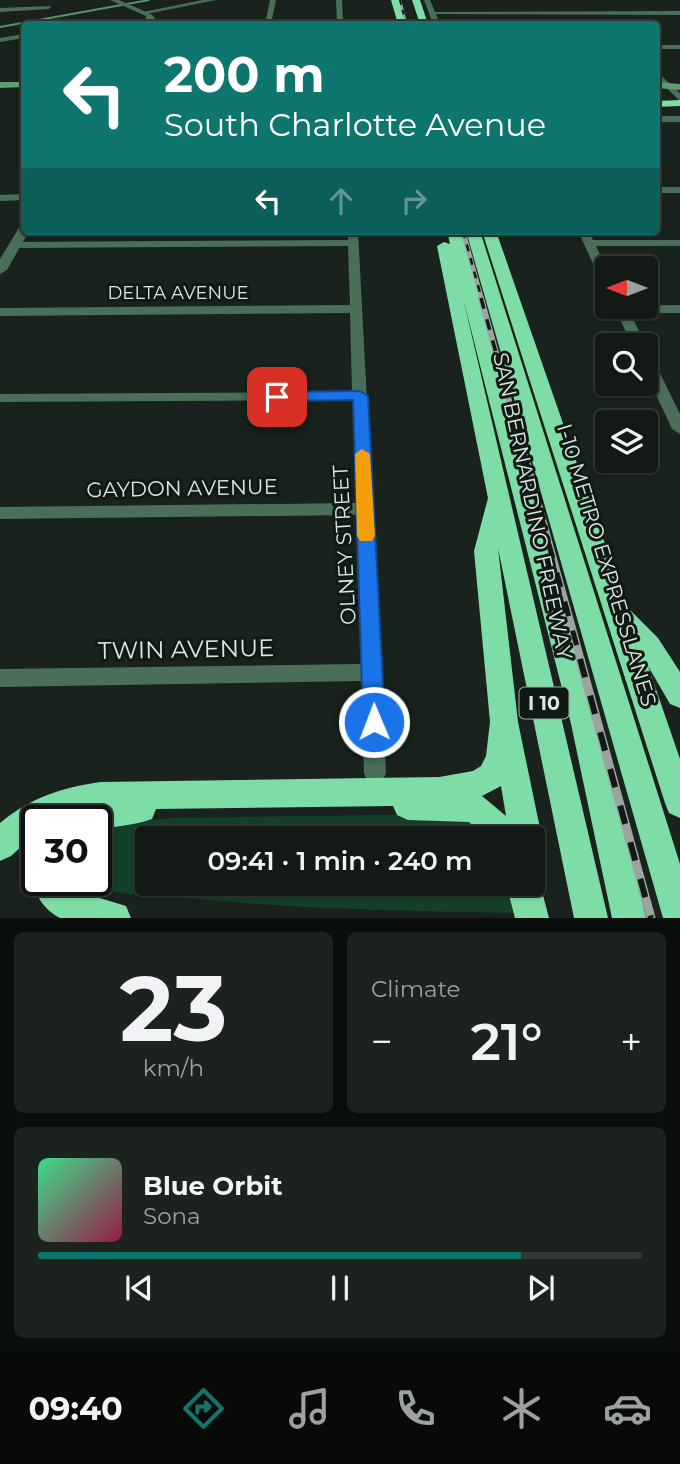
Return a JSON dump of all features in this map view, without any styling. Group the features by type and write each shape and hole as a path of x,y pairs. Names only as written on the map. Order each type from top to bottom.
{"highway":[{"path":"387,0 392,21"},
{"path":"396,0 401,21"},
{"path":"405,0 411,21"},
{"path":"416,0 423,21"},
{"path":"660,103 680,101"},
{"name":"SAN BERNARDINO FREEWAY","path":"441,235 590,915"},
{"path":"455,235 584,724 629,915"},
{"name":"I-10 METRO EXPRESSLANES","path":"474,235 679,914"},
{"name":"SAN BERNARDINO FREEWAY","path":"490,235 680,803"},
{"path":"499,495 486,551 504,722 524,826"},
{"path":"617,610 649,645 680,696"},
{"path":"0,845 34,814 71,799 101,796 439,791 474,786 490,779 498,768 502,757 504,722"},
{"path":"112,811 181,806 450,806 476,808 495,826"},
{"path":"58,896 67,905 114,918"}],"main road":[{"path":"0,87 21,87"}],"street":[{"path":"113,0 146,12 151,18 150,21"},
{"path":"146,12 213,0"},
{"path":"269,21 273,0"},
{"path":"339,0 340,21"},
{"path":"428,0 436,21"},
{"path":"190,5 207,11"},
{"path":"609,7 615,13"},
{"path":"0,10 49,8"},
{"path":"433,15 680,13"},
{"path":"0,40 21,36"},
{"path":"660,47 680,47"},
{"path":"660,76 675,87 680,101"},
{"path":"660,119 680,119"},
{"path":"660,190 680,190"},
{"path":"0,198 21,197"},
{"path":"0,270 21,234"},
{"path":"585,235 595,256"},
{"path":"15,245 353,237"},
{"name":"OLNEY STREET","path":"353,237 373,672 375,773"},
{"path":"589,243 680,243"},
{"name":"DELTA AVENUE","path":"0,312 356,309"},
{"path":"658,309 680,309"},
{"path":"658,384 680,429"},
{"path":"663,394 680,394"},
{"path":"0,398 360,396"},
{"name":"GAYDON AVENUE","path":"0,513 364,509"},
{"name":"TWIN AVENUE","path":"0,678 373,672"}],"green space":[{"path":"441,814 469,818 481,826 135,826 135,894 112,891 112,823 176,818"},
{"path":"158,896 518,896 522,913 354,909"}],"waterway":[{"path":"33,21 149,0"},
{"path":"0,27 21,23"}],"railway":[{"path":"400,0 405,21"},
{"path":"464,235 482,300"},
{"path":"481,298 525,459"},
{"path":"525,457 581,661"},
{"path":"580,659 651,918"}],"slow traffic":[{"path":"362,454 366,536"}],"route":[{"path":"277,397 360,396 374,722"}]}
